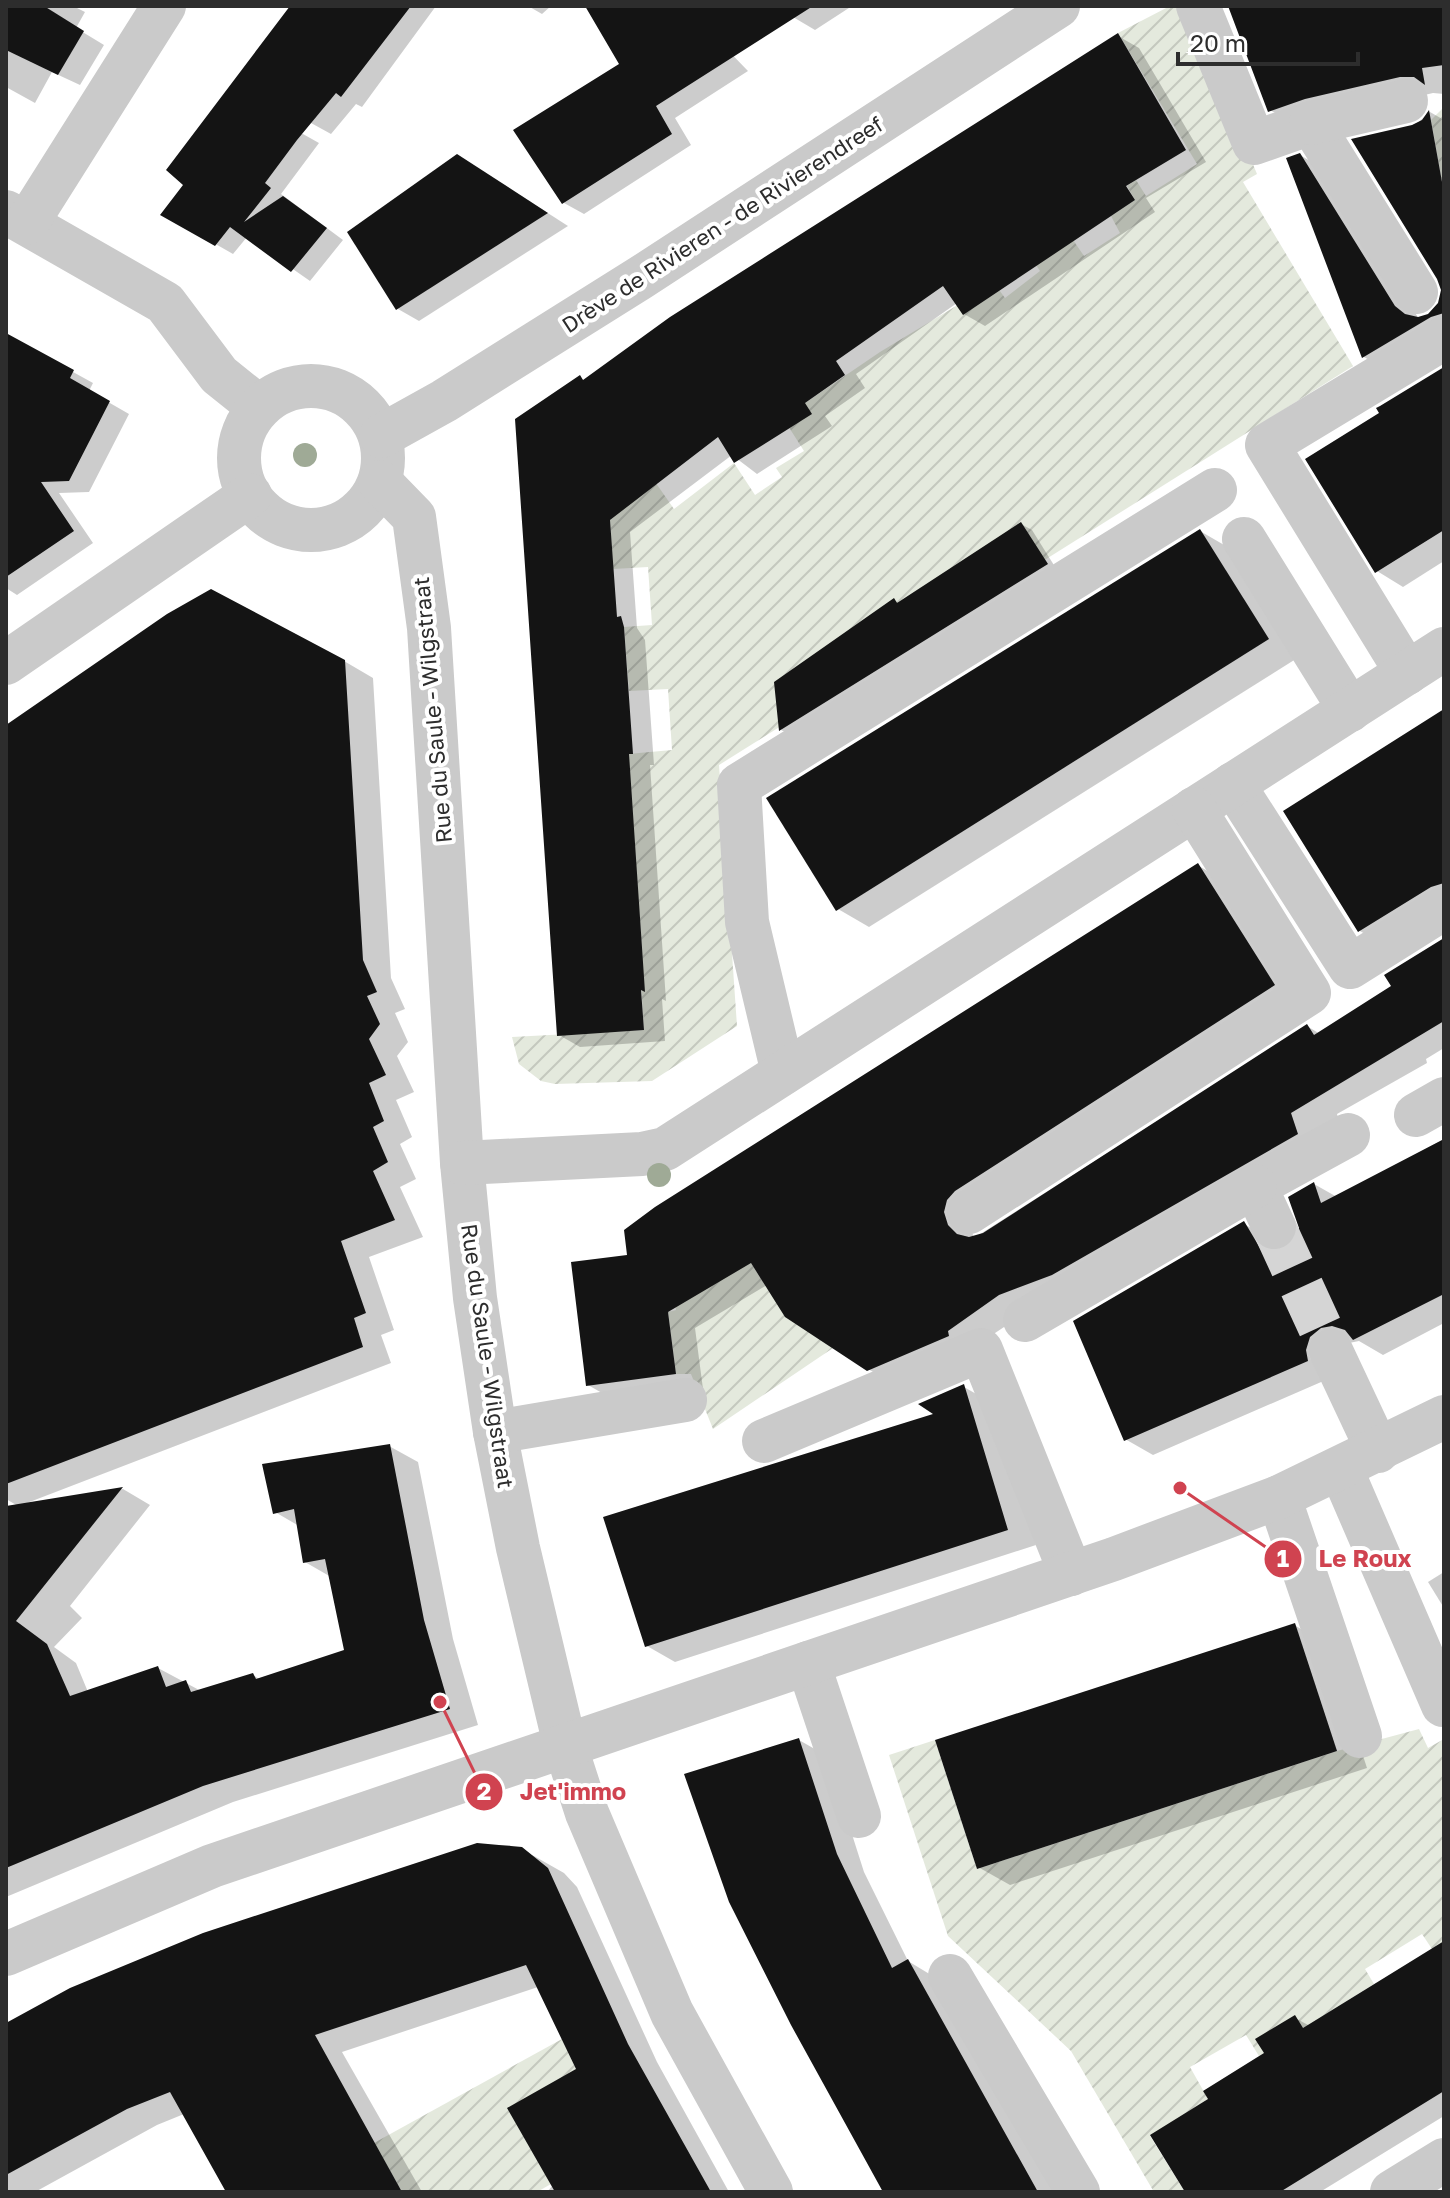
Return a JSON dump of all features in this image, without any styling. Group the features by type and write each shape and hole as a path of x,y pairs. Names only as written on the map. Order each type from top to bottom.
{"street":[{"path":"164,6 16,218 165,303 219,375 259,407"},
{"name":"Drève de Rivieren - de Rivierendreef","path":"381,436 444,401 640,278 1058,6"},
{"path":"1198,6 1254,143 1311,123 1406,101"},
{"path":"1311,123 1416,292"},
{"path":"1407,673 1267,445 1444,338"},
{"path":"328,387 352,396 369,414 381,436 384,452 380,482 369,502 352,518 319,529 285,525 265,513 250,495 242,478 240,449 248,422 259,407 291,389 328,387"},
{"name":"Rue du Saule - Wilgstraat","path":"380,482 414,517 429,628 462,1163 475,1298 495,1432 565,1745 587,1813 672,2013 771,2192"},
{"path":"783,1073 747,922 739,785 1215,490"},
{"path":"6,663 250,495"},
{"path":"1244,539 1350,710"},
{"path":"462,1163 659,1151 1444,649"},
{"path":"1233,784 1350,967 1444,908"},
{"path":"969,1212 1309,993 1194,809"},
{"path":"1025,1320 1348,1135"},
{"path":"1255,1186 1274,1227"},
{"path":"764,1441 981,1350 1071,1574"},
{"path":"1331,1351 1360,1460 1443,1705"},
{"path":"495,1432 685,1400"},
{"path":"6,1954 212,1866 1071,1574 1279,1497 1444,1417"},
{"path":"1279,1497 1360,1736"},
{"path":"808,1663 859,1816"},
{"path":"950,1976 1078,2192"},
{"path":"1392,2192 1441,2168"}],"shaded area":[{"path":"1170,6 1187,6 1257,174 1243,182 1353,366 719,765 737,1026 652,1081 555,1084 541,1081 519,1064 512,1037 644,1030 639,952 642,952 628,754 672,750 668,689 629,691 624,627 652,625 648,567 613,569 609,505 623,436 674,509 734,463 755,495 782,477 776,468 804,451 783,418 880,352 994,283 1005,298 1040,271 1034,262 1071,237 1084,256 1120,233 1111,216 1135,200 1127,186 1136,180 1146,196 1197,164 1118,33"},
{"path":"1444,107 1444,193 1431,120"},
{"path":"828,1256 870,1323 713,1429 691,1374 676,1374 668,1312 676,1310 673,1288 751,1263 770,1293"},
{"path":"1419,1729 1428,1748 1444,1739 1444,1967 1422,1934 1365,1969 1374,1984 1303,2029 1295,2016 1274,2047 1259,2056 1246,2035 1190,2067 1208,2099 1150,2136 1185,2192 1154,2192 1071,2051 948,1936 889,1755 935,1740 977,1869 1337,1751"},
{"path":"562,2039 576,2069 551,2184 537,2192 402,2192 374,2143"}],"building":[{"path":"6,6 44,6 84,31 58,75 6,50"},
{"path":"290,6 411,6 341,97 336,93 297,140 265,183 271,188 244,222 283,196 327,228 291,272 230,227 215,246 160,215 183,185 166,170"},
{"path":"585,6 813,6 656,106 672,134 562,204 513,130 619,64"},
{"path":"1228,6 1444,6 1444,65 1422,68 1425,85 1414,77 1400,77 1305,99 1268,112"},
{"path":"1118,33 1186,150 1126,186 1135,200 963,315 943,286 836,361 845,375 805,403 812,414 734,463 718,437 610,520 617,617 621,616 624,627 633,754 629,754 645,992 641,990 644,1030 557,1036 515,419 580,375 583,380 670,317"},
{"path":"1429,110 1444,193 1444,313 1431,317 1362,358 1286,158 1300,153 1395,306 1405,314 1418,317 1428,314 1438,303 1441,290 1437,279 1351,139 1412,125 1422,120"},
{"path":"457,154 548,213 396,310 347,232"},
{"path":"6,333 74,370 70,378 110,401 69,481 41,482 74,531 6,577"},
{"path":"1444,367 1444,530 1375,573 1305,459 1379,413 1376,408"},
{"path":"1021,522 1048,564 779,731 774,682 894,598 897,603"},
{"path":"1200,529 1269,639 836,911 766,798"},
{"path":"211,589 345,660 363,960 377,992 367,996 380,1024 369,1039 386,1075 369,1083 384,1121 373,1127 388,1162 373,1171 395,1220 341,1241 366,1313 354,1318 363,1347 6,1484 6,725 167,614"},
{"path":"1444,709 1444,883 1431,887 1358,932 1283,811"},
{"path":"1198,863 1275,985 955,1191 947,1200 944,1212 948,1225 957,1234 969,1237 983,1233 1307,1024 1314,1035 1391,986 1384,975 1444,938 1444,1021 1291,1113 1298,1134 1052,1275 999,1295 948,1331 949,1336 867,1371 785,1317 751,1263 668,1312 676,1374 586,1386 571,1262 627,1255 624,1230 655,1207"},
{"path":"1444,1139 1444,1294 1353,1340 1345,1330 1332,1326 1321,1328 1310,1337 1306,1350 1308,1361 1124,1441 1073,1321 1244,1221 1260,1248 1273,1252 1285,1249 1295,1241 1299,1228 1288,1197 1314,1182 1321,1203"},
{"path":"964,1384 1008,1530 645,1647 603,1517 933,1414 918,1404"},
{"path":"390,1444 424,1620 450,1709 203,1786 6,1868 6,1506 123,1487 16,1621 47,1644 70,1696 158,1666 166,1687 186,1680 191,1692 253,1673 256,1679 344,1650 325,1559 303,1563 294,1509 273,1514 262,1464"},
{"path":"1295,1623 1337,1751 977,1869 935,1740"},
{"path":"799,1738 837,1854 892,1968 908,1959 1038,2192 883,2192 791,2025 729,1902 684,1774"},
{"path":"477,1843 522,1847 548,1868 628,2044 711,2192 555,2192 507,2108 576,2069 526,1965 315,2035 402,2192 226,2192 170,2092 127,2109 6,2175 6,2023 70,1988 203,1933"},
{"path":"1444,1941 1444,2091 1280,2192 1185,2192 1150,2135 1208,2099 1203,2091 1264,2053 1255,2039 1295,2015 1303,2028"}],"tunnel":[{"path":"1274,1227 1331,1351"}],"place":[{"name":"Le Roux","path":"1180,1488"},
{"name":"Jet'immo","path":"440,1702"}]}
